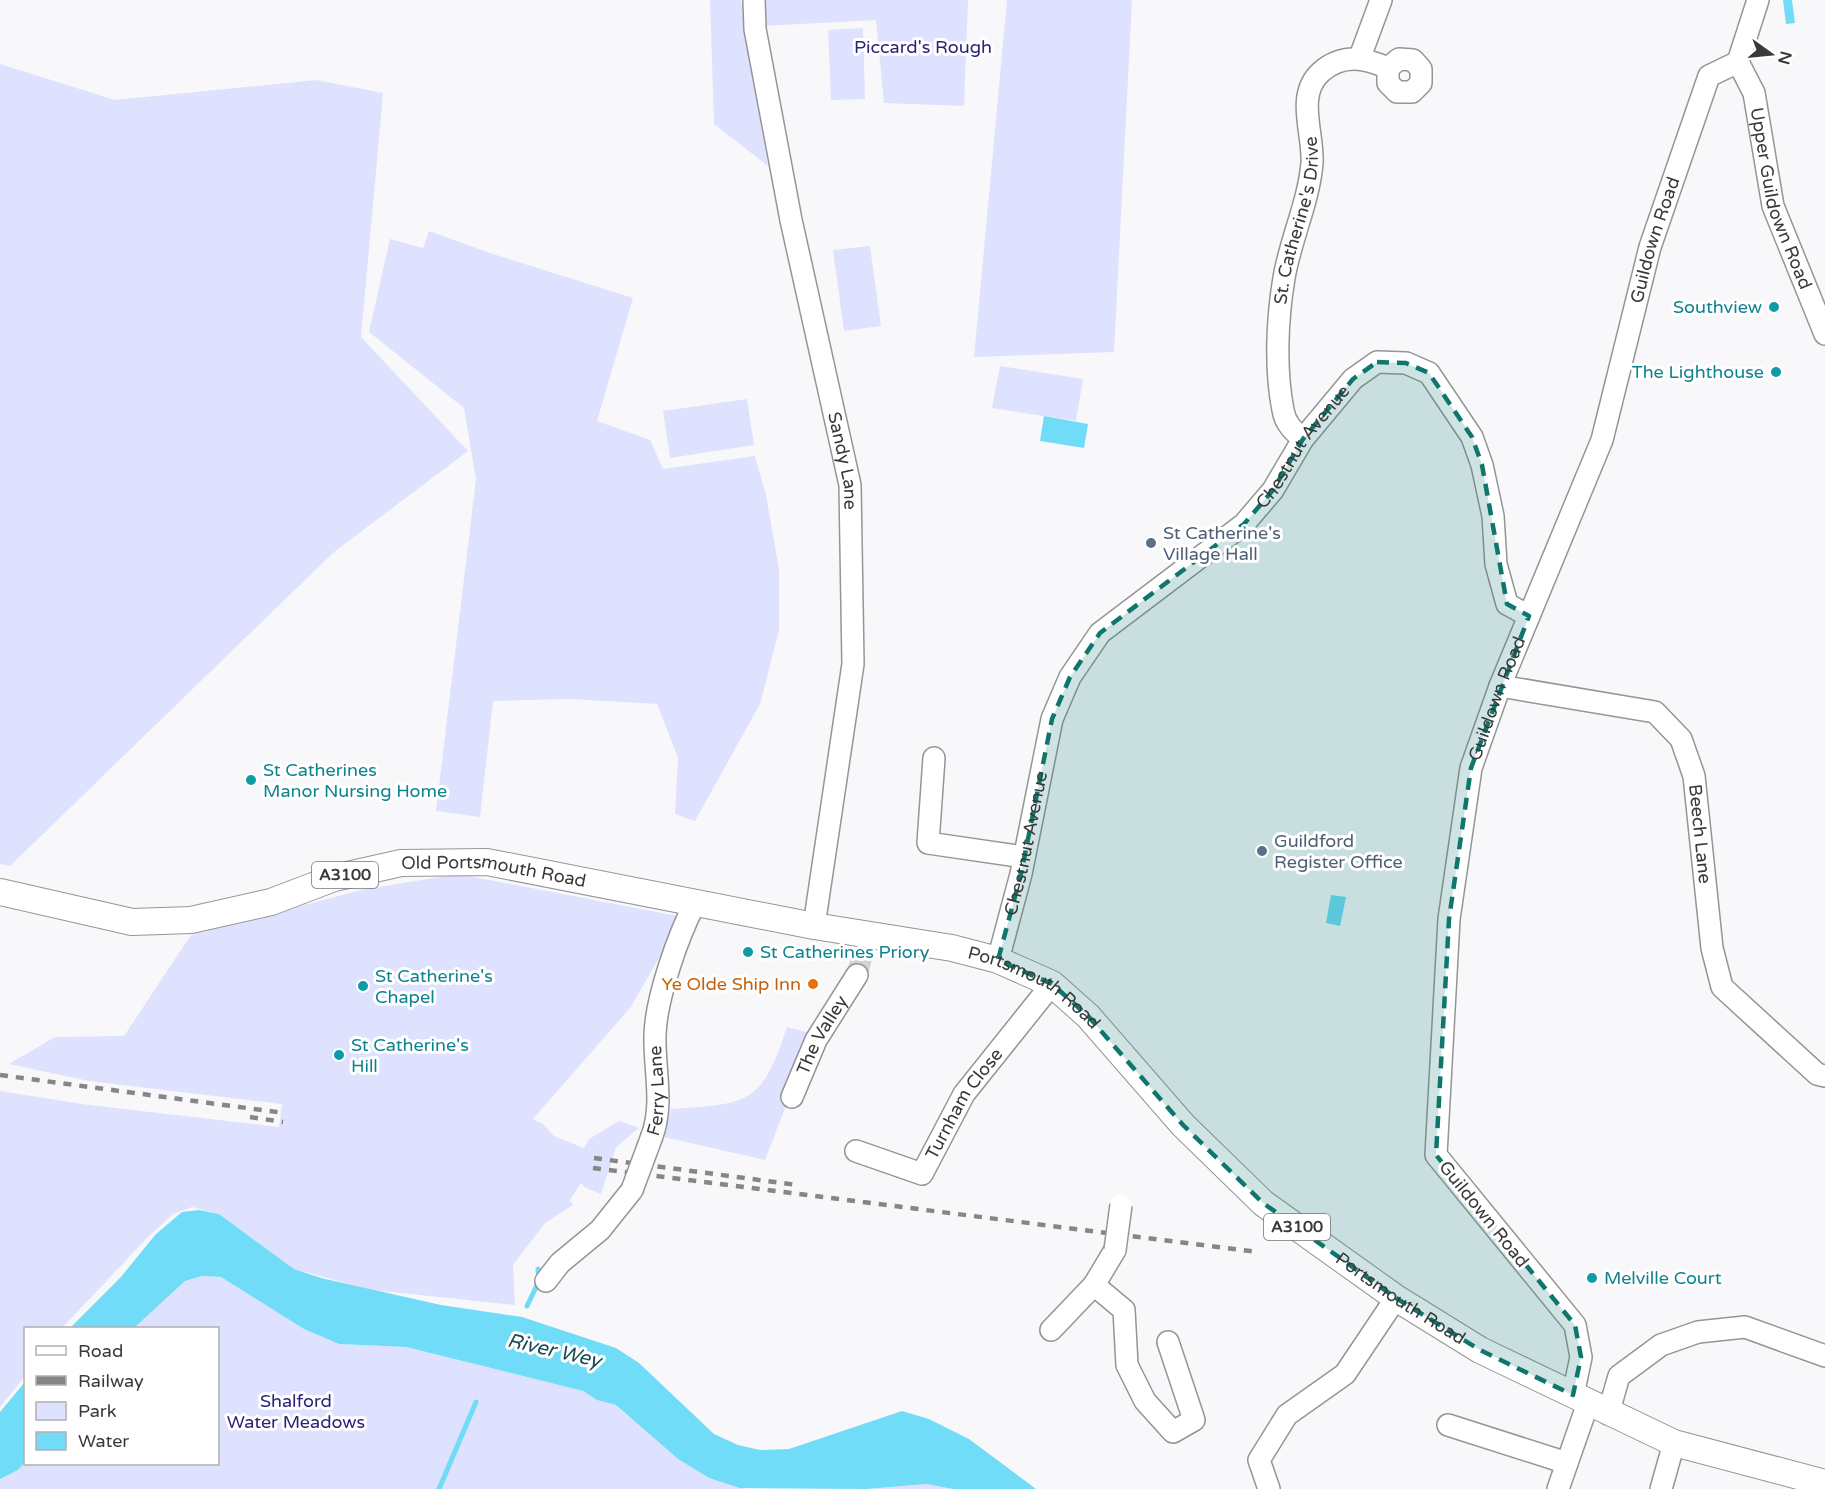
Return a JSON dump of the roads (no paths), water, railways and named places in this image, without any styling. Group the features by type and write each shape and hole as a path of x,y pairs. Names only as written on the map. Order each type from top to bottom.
{"main road":[{"name":"Old Portsmouth Road","path":"0,892 132,922 191,921 271,903 334,878 401,863 487,862 814,926"},
{"name":"Portsmouth Road","path":"814,926 866,942 952,948 998,960 1052,984 1088,1016 1183,1125 1263,1203 1396,1298 1480,1350 1674,1443 1825,1483"}],"street":[{"name":"Sandy Lane","path":"754,0 755,29 791,220 850,485 853,664 814,926"},
{"path":"1381,0 1360,57 1388,68"},
{"path":"1738,62 1758,0"},
{"name":"St. Catherine's Drive","path":"1303,439 1291,430 1283,411 1278,349 1284,278 1312,163 1307,97 1320,72 1341,60 1360,57"},
{"name":"Upper Guildown Road","path":"1738,62 1754,93 1773,206 1825,334"},
{"name":"Guildown Road","path":"1590,1404 1575,1325 1436,1155 1449,919 1471,768 1500,686 1602,440 1650,247 1709,76 1738,62"},
{"name":"Chestnut Avenue","path":"998,960 1024,857 1052,719 1070,676 1100,633 1244,524 1273,490 1303,439 1353,379 1377,362 1406,363 1429,373 1472,437 1482,465 1493,516 1496,564 1507,604 1529,616"},
{"name":"Beech Lane","path":"1500,686 1655,712 1681,739 1694,776 1712,948 1722,987 1817,1074 1825,1076"},
{"path":"934,758 928,843 1024,857"},
{"name":"Ferry Lane","path":"546,1281 560,1263 600,1230 632,1190 658,1121 655,1033 662,999 682,928 695,903"},
{"name":"The Valley","path":"792,1097 816,1040 857,975"},
{"name":"Turnham Close","path":"856,1150 922,1174 964,1094 1052,984"},
{"path":"1051,1330 1094,1286 1116,1250 1121,1205"},
{"path":"1094,1286 1124,1310 1127,1365 1145,1401 1173,1432 1194,1420 1168,1342"},
{"path":"1269,1489 1260,1460 1287,1415 1345,1374 1396,1298"},
{"path":"1558,1489 1590,1404 1619,1376 1660,1345 1698,1332 1745,1327 1825,1356"},
{"path":"1448,1425 1567,1464"},
{"path":"1661,1489 1674,1443"}],"water":[{"path":"1783,0 1792,0 1795,23 1786,24"},
{"path":"1044,416 1088,424 1084,448 1040,441"},
{"path":"1331,895 1346,897 1340,926 1326,923"},
{"name":"River Wey","path":"199,1210 219,1214 294,1269 321,1278 441,1305 522,1317 616,1348 639,1363 714,1434 738,1445 760,1450 789,1449 902,1411 929,1419 969,1439 1036,1489 953,1489 927,1484 866,1489 740,1488 709,1478 678,1459 616,1405 597,1400 583,1391 406,1347 339,1344 304,1329 221,1277 202,1276 185,1281 135,1327 71,1327 120,1278 156,1234 182,1212"},
{"path":"24,1383 24,1463 18,1470 0,1479 0,1412"}],"waterway":[{"path":"527,1306 539,1281 538,1269"},
{"path":"439,1489 476,1402"}],"tunnel":[{"path":"857,975 864,949"}],"railway":[{"path":"0,1075 284,1113"},
{"path":"250,1117 283,1122"},
{"path":"594,1158 797,1185"},
{"path":"593,1168 1258,1252"}],"place":[{"name":"Southview","path":"1774,307"},
{"name":"The Lighthouse","path":"1776,372"},
{"name":"St Catherine's Village Hall","path":"1151,543"},
{"name":"St Catherines Manor Nursing Home","path":"251,780"},
{"name":"Guildford Register Office","path":"1262,851"},
{"name":"St Catherines Priory","path":"748,952"},
{"name":"Ye Olde Ship Inn","path":"813,984"},
{"name":"St Catherine's Chapel","path":"363,986"},
{"name":"St Catherine's Hill","path":"339,1055"},
{"name":"Melville Court","path":"1592,1278"}],"park label":[{"name":"Piccard's Rough","path":"923,47"},
{"name":"Shalford Water Meadows","path":"296,1411"}]}
